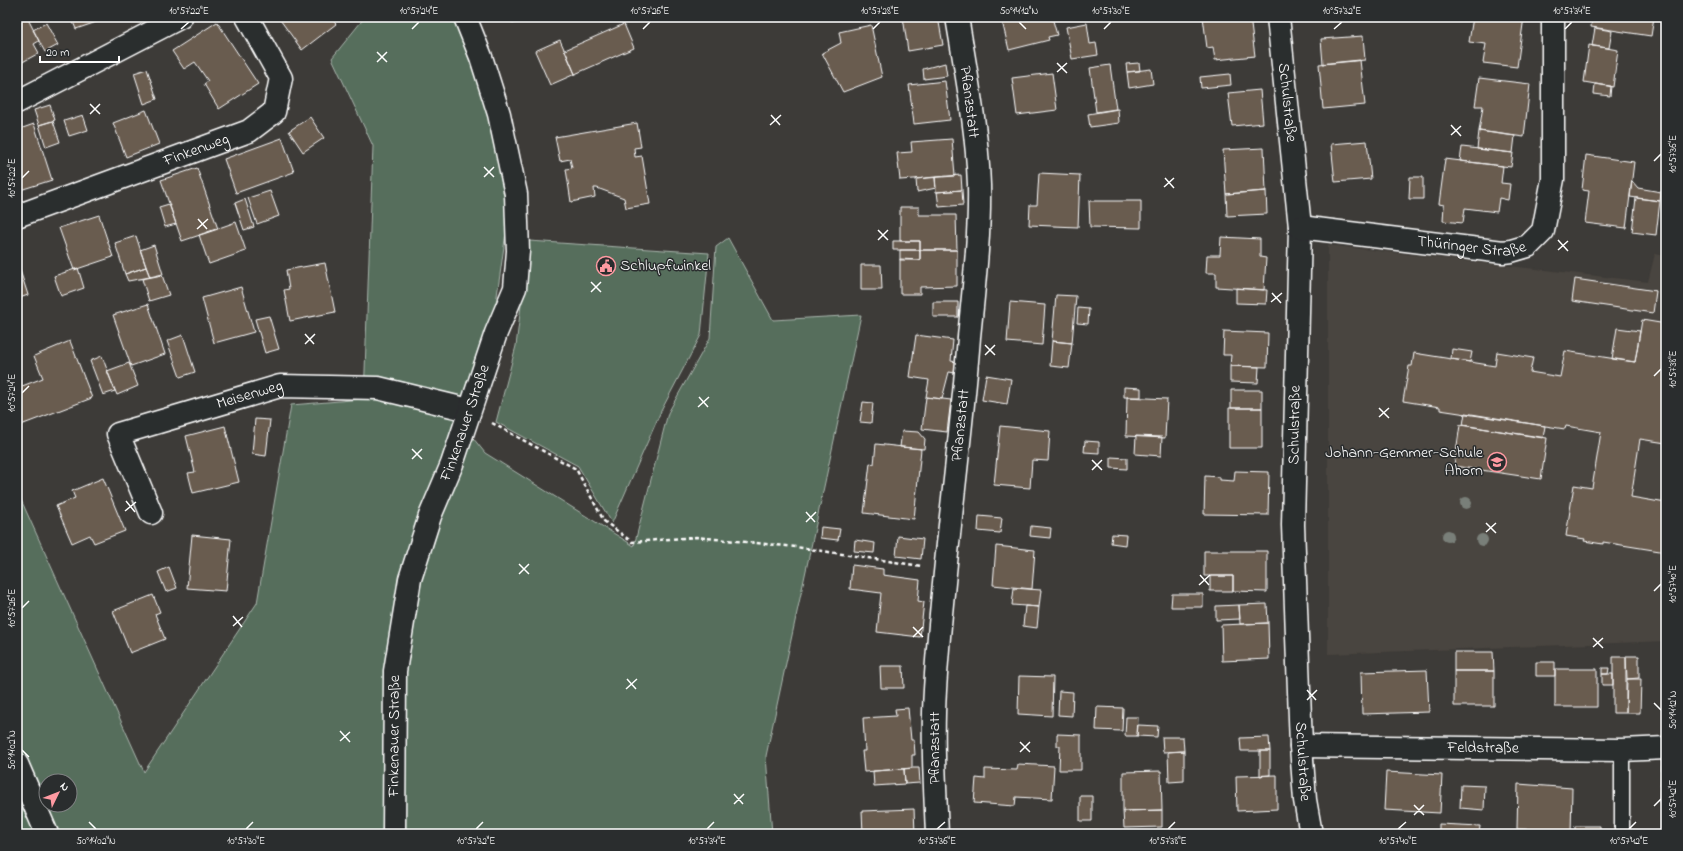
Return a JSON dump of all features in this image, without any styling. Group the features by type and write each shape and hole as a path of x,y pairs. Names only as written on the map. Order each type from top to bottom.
{"street":[{"path":"17,102 181,17"},
{"name":"Finkenweg","path":"17,216 249,131 274,112 281,78 247,17"},
{"name":"Finkenauer Straße","path":"394,834 395,671 410,579 430,516 452,464 496,333 515,288 518,251 516,194 499,114 481,57 465,17"},
{"name":"Pflanzstatt","path":"937,834 933,762 935,690 945,569 966,378 976,252 979,184 971,104 957,17"},
{"name":"Schulstraße","path":"1278,17 1300,227 1292,525 1301,746 1305,800 1311,834"},
{"name":"Thüringer Straße","path":"1300,227 1503,252 1528,246 1543,231 1553,179 1554,17"},
{"name":"Meisenweg","path":"151,513 118,434 280,386 378,388 469,410"},
{"name":"Feldstraße","path":"1301,746 1622,750 1666,748"},
{"path":"17,764 47,834"}],"lane":[{"path":"1622,750 1622,834"}],"path":[{"path":"469,410 576,469 604,521 632,542 696,537 796,547 945,569"}],"shaded area":[{"name":"Johann-Gemmer-Schule Ahorn","path":"1328,245 1648,282 1655,254 1666,256 1666,641 1328,654"}],"green space":[{"path":"365,17 454,17 489,114 508,218 491,338 465,428 485,453 634,546 668,413 710,338 716,247 728,238 773,320 861,315 766,756 772,834 17,834 17,491 144,772 257,603 291,405 364,399 373,146 332,58"},
{"path":"529,241 709,253 701,335 661,411 612,523 578,466 496,422 516,346"}],"building":[{"path":"17,17 27,17 39,41 34,44 39,53 17,65"},
{"path":"71,17 111,17 76,29"},
{"path":"278,17 330,17 336,24 302,50"},
{"path":"503,17 527,17 515,23 505,20"},
{"path":"903,17 938,17 943,45 908,51"},
{"path":"1001,17 1052,17 1057,35 1048,37 1049,40 1009,50"},
{"path":"1203,17 1250,17 1255,56 1215,60 1213,47 1207,48"},
{"path":"1473,17 1524,17 1517,67 1483,63 1486,44 1469,42"},
{"path":"1592,17 1654,17 1651,36 1591,27"},
{"path":"217,22 258,84 219,109 204,84 208,81 195,62 184,69 172,51"},
{"path":"46,23 58,45 45,52 33,30"},
{"path":"1087,23 1090,44 1096,43 1098,55 1072,59 1066,27"},
{"path":"624,24 634,48 575,74 565,50"},
{"path":"871,25 882,77 843,92 822,53 841,43 839,32"},
{"path":"1595,28 1612,31 1609,48 1592,46"},
{"path":"1363,36 1365,60 1323,64 1321,39"},
{"path":"560,40 575,74 550,85 535,51"},
{"path":"1589,45 1618,50 1613,87 1584,82"},
{"path":"1360,60 1365,105 1323,109 1319,64"},
{"path":"945,63 947,76 924,79 923,69"},
{"path":"1139,63 1140,71 1127,72 1126,64"},
{"path":"1110,65 1116,109 1096,112 1090,68"},
{"path":"147,69 157,99 144,104 134,73"},
{"path":"1151,69 1153,84 1129,88 1127,72"},
{"path":"1052,73 1057,110 1017,115 1012,78"},
{"path":"1230,74 1231,85 1201,88 1200,77"},
{"path":"1479,78 1530,84 1524,137 1479,131 1483,106 1475,106"},
{"path":"945,81 950,120 914,124 909,85"},
{"path":"1595,84 1611,86 1610,96 1594,94"},
{"path":"1260,90 1263,123 1232,126 1228,93"},
{"path":"50,105 55,120 39,125 34,110"},
{"path":"1118,109 1119,123 1090,127 1088,114"},
{"path":"146,110 159,144 126,157 113,123"},
{"path":"83,115 88,130 69,136 64,121"},
{"path":"310,117 324,138 303,152 289,131"},
{"path":"53,121 60,142 46,147 39,125"},
{"path":"637,123 641,147 634,148 635,157 642,156 650,204 626,208 624,198 597,188 594,188 595,197 571,202 566,169 572,168 570,159 560,161 555,137"},
{"path":"34,124 52,180 17,191 17,130"},
{"path":"1479,131 1515,136 1513,153 1477,149"},
{"path":"282,138 294,172 236,193 224,159"},
{"path":"952,139 955,176 900,180 897,153 912,152 911,142"},
{"path":"1367,141 1371,179 1335,182 1331,144"},
{"path":"1462,147 1513,153 1511,167 1460,161"},
{"path":"1264,148 1266,191 1226,194 1223,150"},
{"path":"1586,155 1634,162 1626,228 1585,223 1589,191 1582,190"},
{"path":"1445,159 1503,166 1501,183 1510,184 1508,200 1499,198 1497,212 1465,208 1463,223 1443,221 1444,205 1439,204"},
{"path":"197,168 218,229 182,241 161,180"},
{"path":"1039,173 1080,175 1078,227 1029,225 1030,205 1037,205"},
{"path":"961,175 962,190 936,192 935,177"},
{"path":"935,177 936,188 917,192 916,179"},
{"path":"1410,177 1423,177 1423,199 1409,199"},
{"path":"1632,181 1638,188 1661,192 1660,201 1630,197"},
{"path":"962,190 963,205 939,207 937,192"},
{"path":"270,191 279,216 257,224 248,198"},
{"path":"1266,191 1267,214 1227,216 1226,194"},
{"path":"1636,198 1660,201 1656,235 1632,232"},
{"path":"245,199 254,227 244,230 235,203"},
{"path":"1089,201 1141,201 1141,228 1090,227"},
{"path":"169,204 176,224 165,227 159,207"},
{"path":"900,207 919,207 919,215 956,215 957,250 920,250 920,241 900,241"},
{"path":"99,215 113,257 74,270 59,228"},
{"path":"236,222 246,251 209,264 199,235"},
{"path":"136,236 146,267 125,274 115,243"},
{"path":"1221,237 1260,239 1260,257 1266,258 1264,290 1216,287 1216,273 1206,273 1207,255 1220,255"},
{"path":"893,241 920,241 920,250 893,250"},
{"path":"154,245 163,274 150,277 140,250"},
{"path":"900,250 920,250 920,260 900,260"},
{"path":"920,250 957,250 957,286 920,287 920,294 900,294 900,259 920,260"},
{"path":"17,261 28,295 17,299"},
{"path":"325,263 335,312 290,321 284,290 289,289 286,270"},
{"path":"861,265 881,265 882,290 861,290"},
{"path":"146,267 150,277 128,281 125,274"},
{"path":"78,268 84,288 61,296 54,276"},
{"path":"162,275 169,295 149,301 142,279"},
{"path":"1575,279 1656,291 1653,313 1572,301"},
{"path":"241,287 254,332 214,343 202,298"},
{"path":"1236,288 1267,290 1266,304 1236,303"},
{"path":"1056,295 1076,296 1072,343 1052,341"},
{"path":"933,302 958,302 958,317 933,317"},
{"path":"1010,302 1045,305 1042,345 1007,342"},
{"path":"148,304 165,354 131,366 113,315"},
{"path":"1078,308 1089,309 1088,324 1077,323"},
{"path":"269,316 279,349 265,353 255,319"},
{"path":"1642,320 1666,324 1666,443 1640,439 1631,497 1666,503 1666,552 1603,542 1603,544 1584,541 1585,539 1566,536 1574,485 1592,488 1601,432 1566,426 1565,429 1440,410 1440,407 1403,401 1409,366 1412,366 1414,353 1495,366 1497,352 1533,358 1530,372 1560,377 1565,351 1635,362"},
{"path":"1617,328 1640,331 1635,362 1612,359"},
{"path":"1224,331 1268,333 1267,367 1230,366 1231,355 1223,355"},
{"path":"183,335 195,372 180,377 167,341"},
{"path":"916,335 953,340 951,361 957,362 955,373 949,372 942,399 926,397 929,380 910,377"},
{"path":"70,341 92,398 21,425 17,416 17,388 43,378 34,356"},
{"path":"1052,341 1072,343 1069,368 1050,366"},
{"path":"1452,349 1472,352 1470,362 1451,359"},
{"path":"102,356 115,391 103,395 90,361"},
{"path":"129,363 138,386 117,395 107,371"},
{"path":"1230,366 1259,367 1258,383 1230,382"},
{"path":"986,375 1011,379 1007,404 982,400"},
{"path":"1124,387 1141,388 1141,397 1124,397"},
{"path":"1231,390 1262,390 1262,408 1231,408"},
{"path":"926,397 951,400 947,432 922,429"},
{"path":"1127,397 1167,399 1165,438 1126,436"},
{"path":"863,402 873,403 871,423 860,422"},
{"path":"1229,408 1262,408 1262,448 1229,448"},
{"path":"1465,413 1545,426 1543,438 1463,425"},
{"path":"255,419 270,420 266,456 252,454"},
{"path":"1460,425 1547,438 1541,479 1454,466"},
{"path":"225,426 239,482 193,493 188,473 195,472 186,436"},
{"path":"1000,426 1050,431 1048,461 1032,460 1030,488 994,485"},
{"path":"902,431 919,432 925,439 924,449 900,447"},
{"path":"1136,436 1162,437 1161,456 1135,454"},
{"path":"1085,441 1099,442 1099,453 1084,452"},
{"path":"876,444 921,449 914,519 864,513 870,463 874,464"},
{"path":"1111,457 1127,458 1127,469 1111,468"},
{"path":"1235,471 1269,472 1268,515 1204,514 1205,476 1220,477 1220,480 1234,481"},
{"path":"103,478 125,531 94,543 90,535 72,543 56,506 75,498 72,491"},
{"path":"979,516 1002,518 1000,533 978,531"},
{"path":"1031,526 1051,528 1050,538 1030,536"},
{"path":"821,527 840,529 838,540 820,538"},
{"path":"1112,534 1126,535 1125,545 1111,543"},
{"path":"192,535 231,539 226,591 187,588"},
{"path":"898,536 923,539 921,559 896,556"},
{"path":"855,540 875,543 874,553 854,551"},
{"path":"996,546 1035,550 1032,589 993,585"},
{"path":"1204,551 1267,551 1267,592 1233,591 1233,576 1204,576"},
{"path":"852,565 883,569 883,575 920,580 918,601 924,602 920,637 877,632 881,593 850,589"},
{"path":"169,567 177,588 166,592 158,572"},
{"path":"1210,576 1233,576 1233,591 1210,591"},
{"path":"1014,588 1041,590 1039,607 1012,605"},
{"path":"1172,594 1203,594 1203,607 1171,607"},
{"path":"153,595 160,612 155,614 165,639 130,653 113,611"},
{"path":"1267,604 1268,623 1240,624 1239,605"},
{"path":"1239,605 1240,619 1216,620 1216,606"},
{"path":"1025,606 1039,607 1037,628 1023,626"},
{"path":"1268,623 1269,659 1222,661 1221,625"},
{"path":"1454,652 1493,652 1494,671 1454,671"},
{"path":"1626,656 1639,656 1639,678 1627,679"},
{"path":"1613,657 1626,657 1626,713 1613,713"},
{"path":"1536,662 1555,662 1555,676 1536,676"},
{"path":"880,666 903,666 904,688 881,688"},
{"path":"1602,668 1609,668 1608,674 1602,674"},
{"path":"1555,669 1597,669 1597,707 1555,707"},
{"path":"1427,670 1429,712 1362,714 1361,672"},
{"path":"1454,671 1494,671 1494,706 1454,706"},
{"path":"1602,674 1613,674 1613,685 1602,685"},
{"path":"1019,676 1053,677 1052,716 1018,714"},
{"path":"1627,679 1641,679 1640,713 1626,713"},
{"path":"1059,691 1073,692 1072,716 1058,715"},
{"path":"1097,707 1123,708 1122,731 1096,730"},
{"path":"908,708 911,740 914,740 915,755 912,755 912,768 864,772 862,751 865,751 863,718 896,716 895,709"},
{"path":"1126,717 1138,717 1137,736 1125,736"},
{"path":"1138,725 1158,726 1157,737 1137,736"},
{"path":"1057,734 1081,735 1081,770 1059,770 1060,746 1057,746"},
{"path":"1162,737 1183,737 1184,751 1163,752"},
{"path":"1269,737 1270,751 1241,751 1240,738"},
{"path":"1184,751 1184,781 1169,782 1168,752"},
{"path":"1260,751 1270,751 1270,775 1260,776"},
{"path":"1018,764 1054,766 1052,799 1016,797 1015,806 974,803 976,778 985,779 985,769 1017,770"},
{"path":"1662,766 1666,766 1666,802 1659,802"},
{"path":"919,768 920,783 905,784 904,769"},
{"path":"904,769 905,784 874,786 873,771"},
{"path":"1161,771 1162,810 1123,811 1123,772"},
{"path":"1386,772 1442,775 1440,813 1384,810"},
{"path":"1277,775 1277,809 1237,811 1236,776"},
{"path":"1518,784 1572,788 1571,834 1546,833 1547,830 1517,829"},
{"path":"1461,785 1485,786 1484,810 1460,808"},
{"path":"1080,796 1092,796 1092,821 1080,821"},
{"path":"914,809 915,834 863,834 862,811"},
{"path":"1162,810 1162,827 1124,828 1123,811"},
{"path":"1439,824 1480,826 1479,834 1439,834"},
{"path":"1575,826 1600,826 1600,834 1575,834"}],"place":[{"name":"Schlupfwinkel","path":"606,266"},
{"name":"Johann-Gemmer-Schule Ahorn","path":"1497,462"}]}
